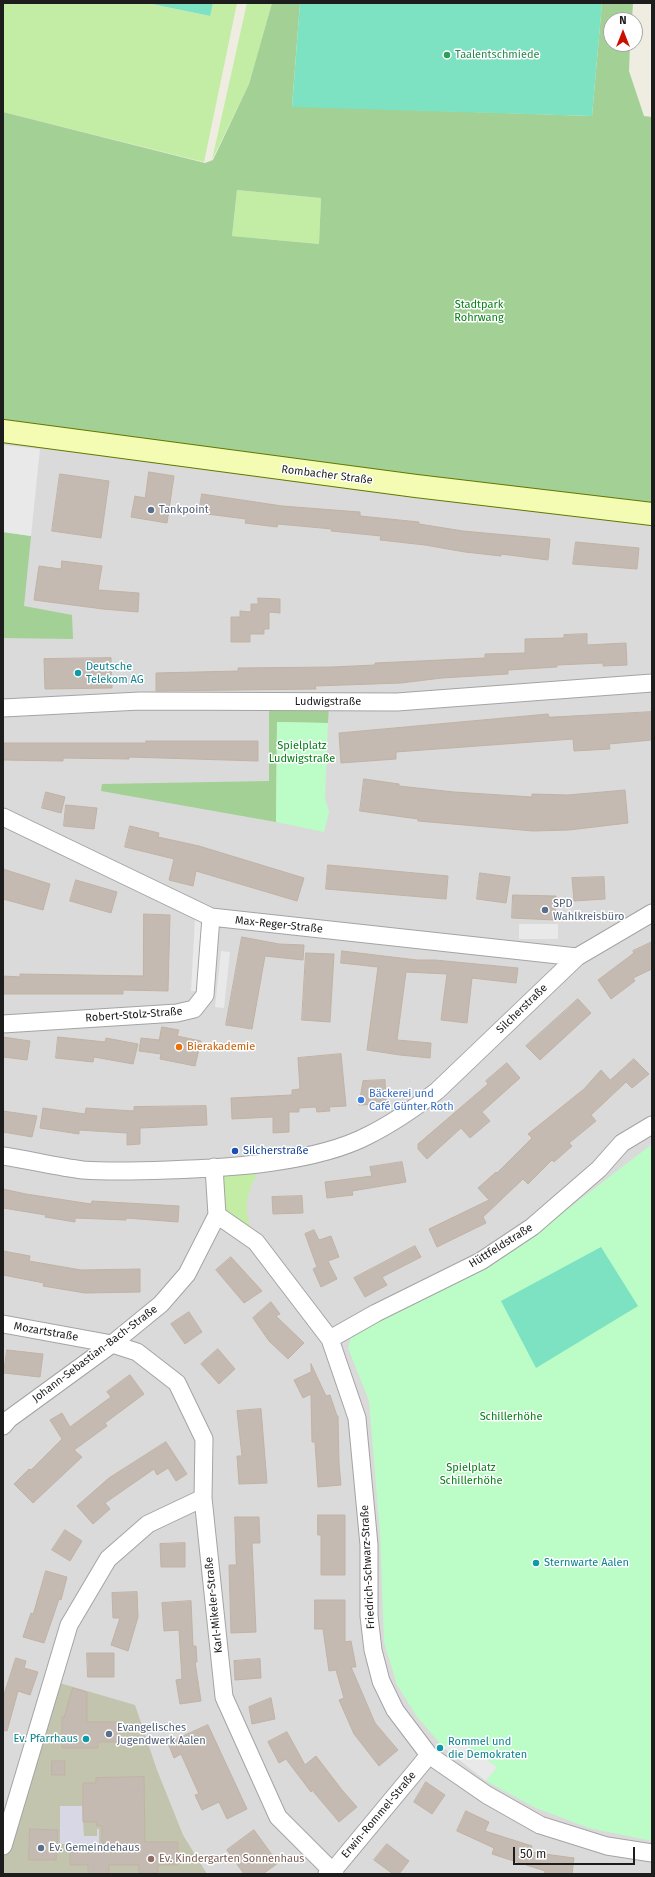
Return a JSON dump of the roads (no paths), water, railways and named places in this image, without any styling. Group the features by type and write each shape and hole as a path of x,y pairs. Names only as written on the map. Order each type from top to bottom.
{"main road":[{"name":"Rombacher Straße","path":"3,431 401,484 652,514"}],"street":[{"name":"Ludwigstraße","path":"3,708 140,701 397,702 652,683"},
{"name":"Max-Reger-Straße","path":"3,817 211,917 577,957"},
{"name":"Silcherstraße","path":"3,1156 83,1170 132,1171 214,1167 263,1163 329,1150 369,1136 418,1106 437,1091 577,957 652,913"},
{"name":"Robert-Stolz-Straße","path":"3,1024 177,1013 194,1009 205,995 211,917"},
{"name":"Hüttfeldstraße","path":"330,1339 376,1313 481,1261 532,1227 598,1169 622,1143 652,1125"},
{"path":"214,1167 217,1215"},
{"name":"Friedrich-Schwarz-Straße","path":"217,1215 256,1242 330,1339 357,1418 369,1545 369,1616 373,1650 381,1681 395,1710 429,1755 487,1795 540,1825 607,1846 652,1853"},
{"name":"Johann-Sebastian-Bach-Straße","path":"3,1426 9,1419 112,1344 161,1304 188,1274 217,1215"},
{"name":"Mozartstraße","path":"3,1324 112,1344"},
{"name":"Karl-Mikeler-Straße","path":"112,1344 137,1352 177,1383 204,1439 203,1498 224,1697 278,1817 331,1873"},
{"path":"3,1846 69,1626 108,1559 148,1524 203,1498"},
{"name":"Erwin-Rommel-Straße","path":"331,1873 429,1755"}],"place":[{"name":"Taalentschmiede","path":"447,55"},
{"name":"Tankpoint","path":"151,510"},
{"name":"Deutsche Telekom AG","path":"78,673"},
{"name":"SPD Wahlkreisbüro","path":"545,910"},
{"name":"Bierakademie","path":"179,1047"},
{"name":"Bäckerei und Café Günter Roth","path":"361,1100"},
{"name":"Silcherstraße","path":"235,1151"},
{"name":"Sternwarte Aalen","path":"536,1563"},
{"name":"Evangelisches Jugendwerk Aalen","path":"109,1734"},
{"name":"Ev. Pfarrhaus","path":"86,1739"},
{"name":"Rommel und die Demokraten","path":"440,1748"},
{"name":"Ev. Gemeindehaus","path":"41,1848"},
{"name":"Ev. Kindergarten Sonnenhaus","path":"151,1859"}],"park label":[{"name":"Stadtpark Rohrwang","path":"479,311"},
{"name":"Spielplatz Ludwigstraße","path":"302,752"},
{"name":"Schillerhöhe","path":"511,1417"},
{"name":"Spielplatz Schillerhöhe","path":"471,1474"}]}
